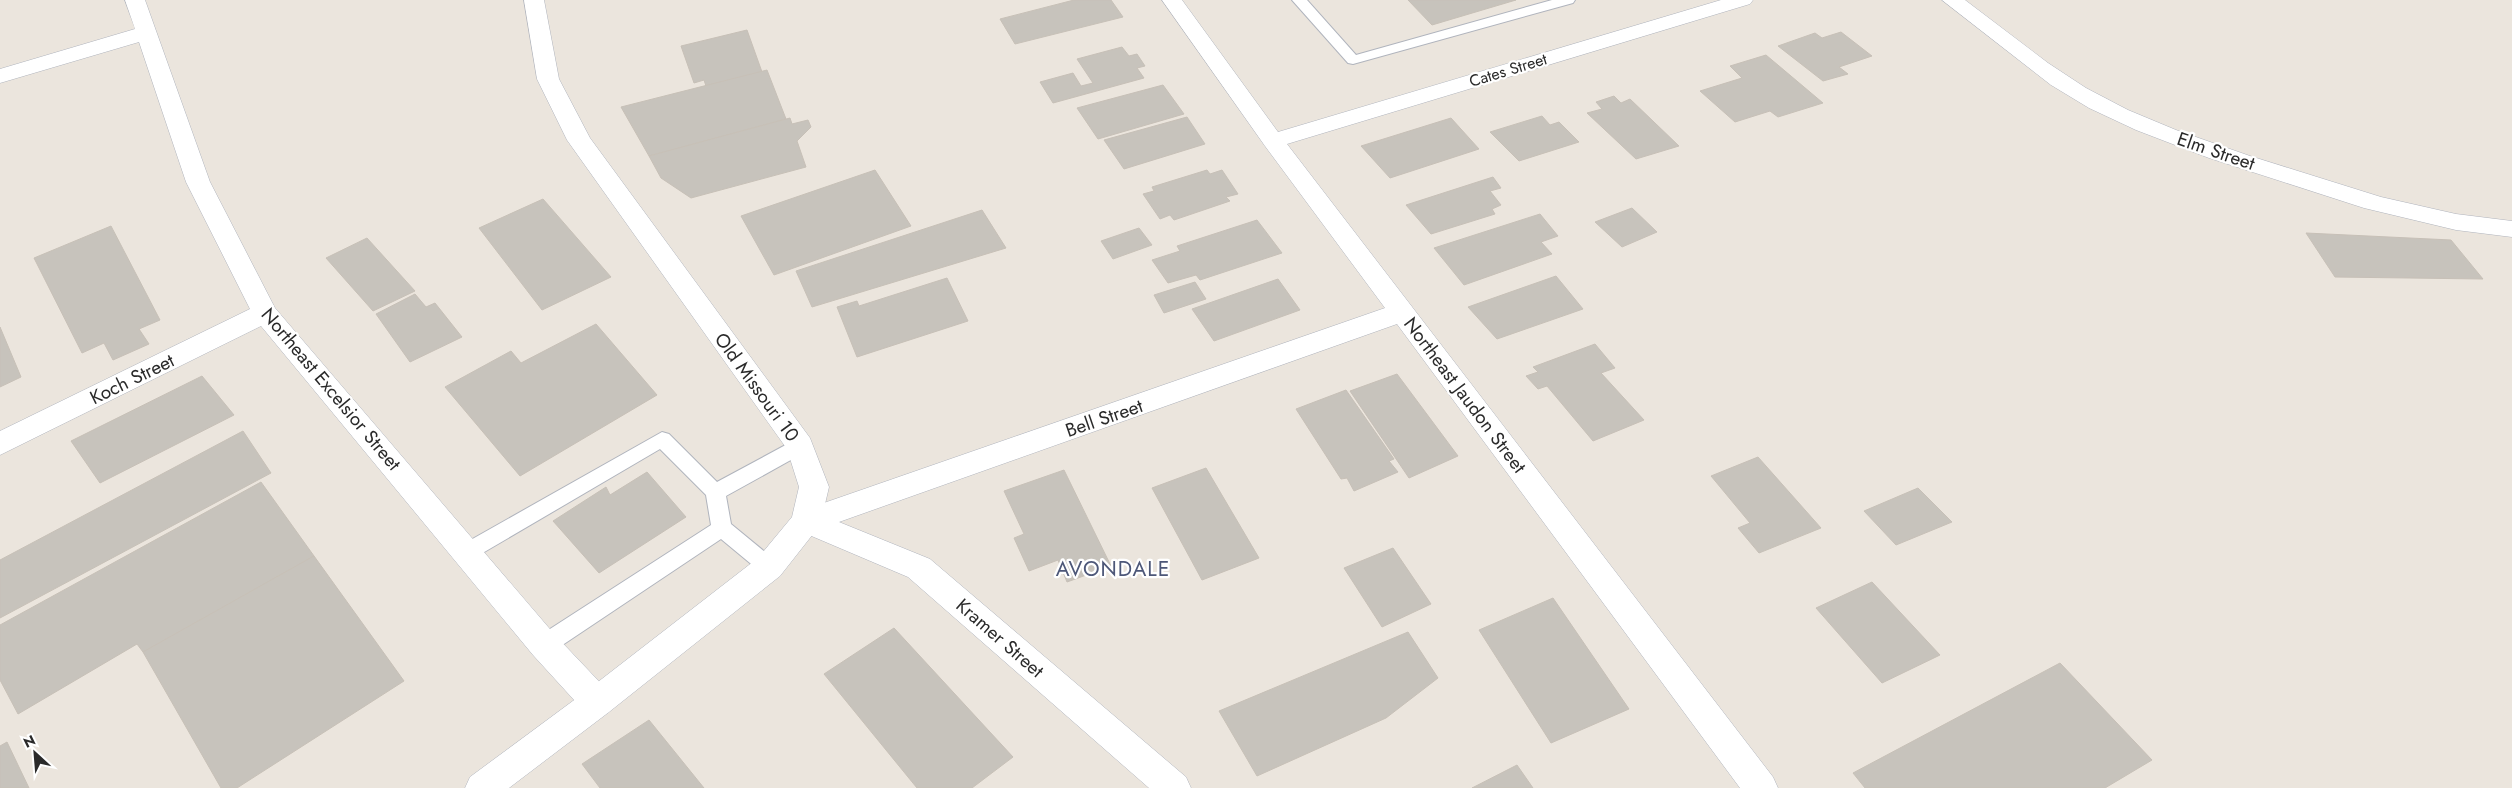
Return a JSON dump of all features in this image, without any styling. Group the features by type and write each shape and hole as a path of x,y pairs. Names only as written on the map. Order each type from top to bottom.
{"street":[{"name":"Northeast Excelsior Street","path":"135,0 198,182 265,313 468,552 544,645 597,702"},
{"name":"Old Missouri 10","path":"482,788 597,702 769,567 806,521 814,487 800,446 579,140 548,79 534,0"},
{"name":"Northeast Jaudon Street","path":"1172,0 1274,141 1761,788"},
{"name":"Cates Street","path":"1274,141 1743,0"},
{"name":"Elm Street","path":"1952,0 2047,71 2097,103 2197,147 2368,201 2440,218 2512,229"},
{"path":"0,76 146,33"},
{"name":"Bell Street","path":"806,521 1403,312"},
{"name":"Koch Street","path":"0,444 265,313"},
{"name":"Kramer Street","path":"806,521 919,568 1174,788"}],"lane":[{"path":"1299,0 1353,60 1568,0"},
{"path":"468,552 662,439 715,492 722,528 769,567"},
{"path":"715,492 800,446"},
{"path":"544,645 722,528"}],"building":[{"path":"1074,0 1111,0 1123,17 1015,44 1000,19"},
{"path":"1408,0 1516,0 1432,25"},
{"path":"747,30 762,72 706,86 704,80 694,83 681,46"},
{"path":"1841,32 1872,56 1839,67 1848,74 1823,81 1778,46 1815,33 1822,38"},
{"path":"1122,47 1129,56 1137,54 1145,66 1137,68 1144,78 1053,103 1040,82 1073,73 1081,86 1093,83 1077,59"},
{"path":"1766,55 1823,103 1778,117 1770,111 1735,122 1700,91 1742,78 1730,66"},
{"path":"767,70 786,119 649,156 621,107"},
{"path":"1163,85 1184,114 1098,139 1077,108"},
{"path":"1614,96 1621,103 1630,99 1679,146 1636,159 1587,113 1602,109 1596,102"},
{"path":"1542,116 1550,125 1559,122 1579,142 1519,161 1490,132"},
{"path":"1187,117 1205,144 1124,169 1104,140"},
{"path":"790,118 792,124 808,120 811,127 797,141 806,167 691,198 661,178 649,156"},
{"path":"1451,118 1479,149 1390,178 1361,146"},
{"path":"875,170 911,226 774,275 741,216"},
{"path":"1207,170 1210,174 1222,170 1238,194 1226,197 1230,201 1174,220 1170,215 1160,219 1143,194 1154,191 1152,187"},
{"path":"1493,177 1501,188 1490,191 1501,205 1492,209 1495,214 1431,234 1406,205"},
{"path":"543,199 611,277 542,310 479,228"},
{"path":"1632,208 1657,232 1622,247 1595,222"},
{"path":"982,210 1006,248 812,307 796,271"},
{"path":"1540,214 1558,236 1541,242 1552,254 1464,285 1434,248"},
{"path":"1257,220 1282,253 1200,280 1196,275 1168,283 1152,260 1180,251 1177,246"},
{"path":"111,226 160,320 139,329 149,344 113,360 104,343 82,353 34,258"},
{"path":"1139,228 1152,245 1113,259 1101,241"},
{"path":"2306,233 2451,240 2483,279 2335,277"},
{"path":"367,238 415,291 373,311 326,258"},
{"path":"1556,276 1583,309 1497,339 1468,307"},
{"path":"947,278 968,321 857,357 837,307 857,301 859,306"},
{"path":"1278,279 1300,310 1214,341 1192,309"},
{"path":"1195,282 1206,299 1164,313 1154,295"},
{"path":"415,294 426,307 435,303 462,337 410,362 376,314"},
{"path":"596,324 657,395 520,476 445,387 511,351 521,363"},
{"path":"0,327 21,377 0,387"},
{"path":"1595,344 1615,368 1601,373 1644,420 1593,441 1547,386 1538,389 1526,376 1538,372 1533,367"},
{"path":"1397,374 1458,456 1409,478 1350,391"},
{"path":"202,376 234,415 100,483 71,441"},
{"path":"1346,390 1394,459 1389,461 1398,472 1354,491 1347,478 1341,479 1296,409"},
{"path":"243,431 271,473 0,618 0,560"},
{"path":"1758,457 1821,528 1759,553 1738,528 1750,523 1711,476"},
{"path":"1206,468 1259,558 1202,580 1152,488"},
{"path":"1064,470 1111,566 1067,582 1058,560 1029,571 1014,538 1024,534 1004,491"},
{"path":"647,472 686,517 599,573 553,521 606,487 610,495"},
{"path":"261,482 314,556 143,652 137,644 18,714 0,680 0,625"},
{"path":"1918,488 1952,522 1896,545 1864,511"},
{"path":"1393,548 1431,604 1382,627 1344,568"},
{"path":"314,556 404,681 237,788 221,788 143,652"},
{"path":"1872,582 1940,655 1882,683 1816,608"},
{"path":"1553,598 1629,709 1551,743 1479,630"},
{"path":"894,628 1013,757 972,788 917,788 824,674"},
{"path":"1408,632 1438,678 1386,718 1257,776 1219,711"},
{"path":"2060,663 2152,760 2105,788 1865,788 1853,773"},
{"path":"649,720 704,788 600,788 582,764"},
{"path":"7,742 29,788 0,788 0,746"},
{"path":"1517,765 1533,788 1472,788"}],"district":[{"name":"AVONDALE","path":"1113,569"}]}
